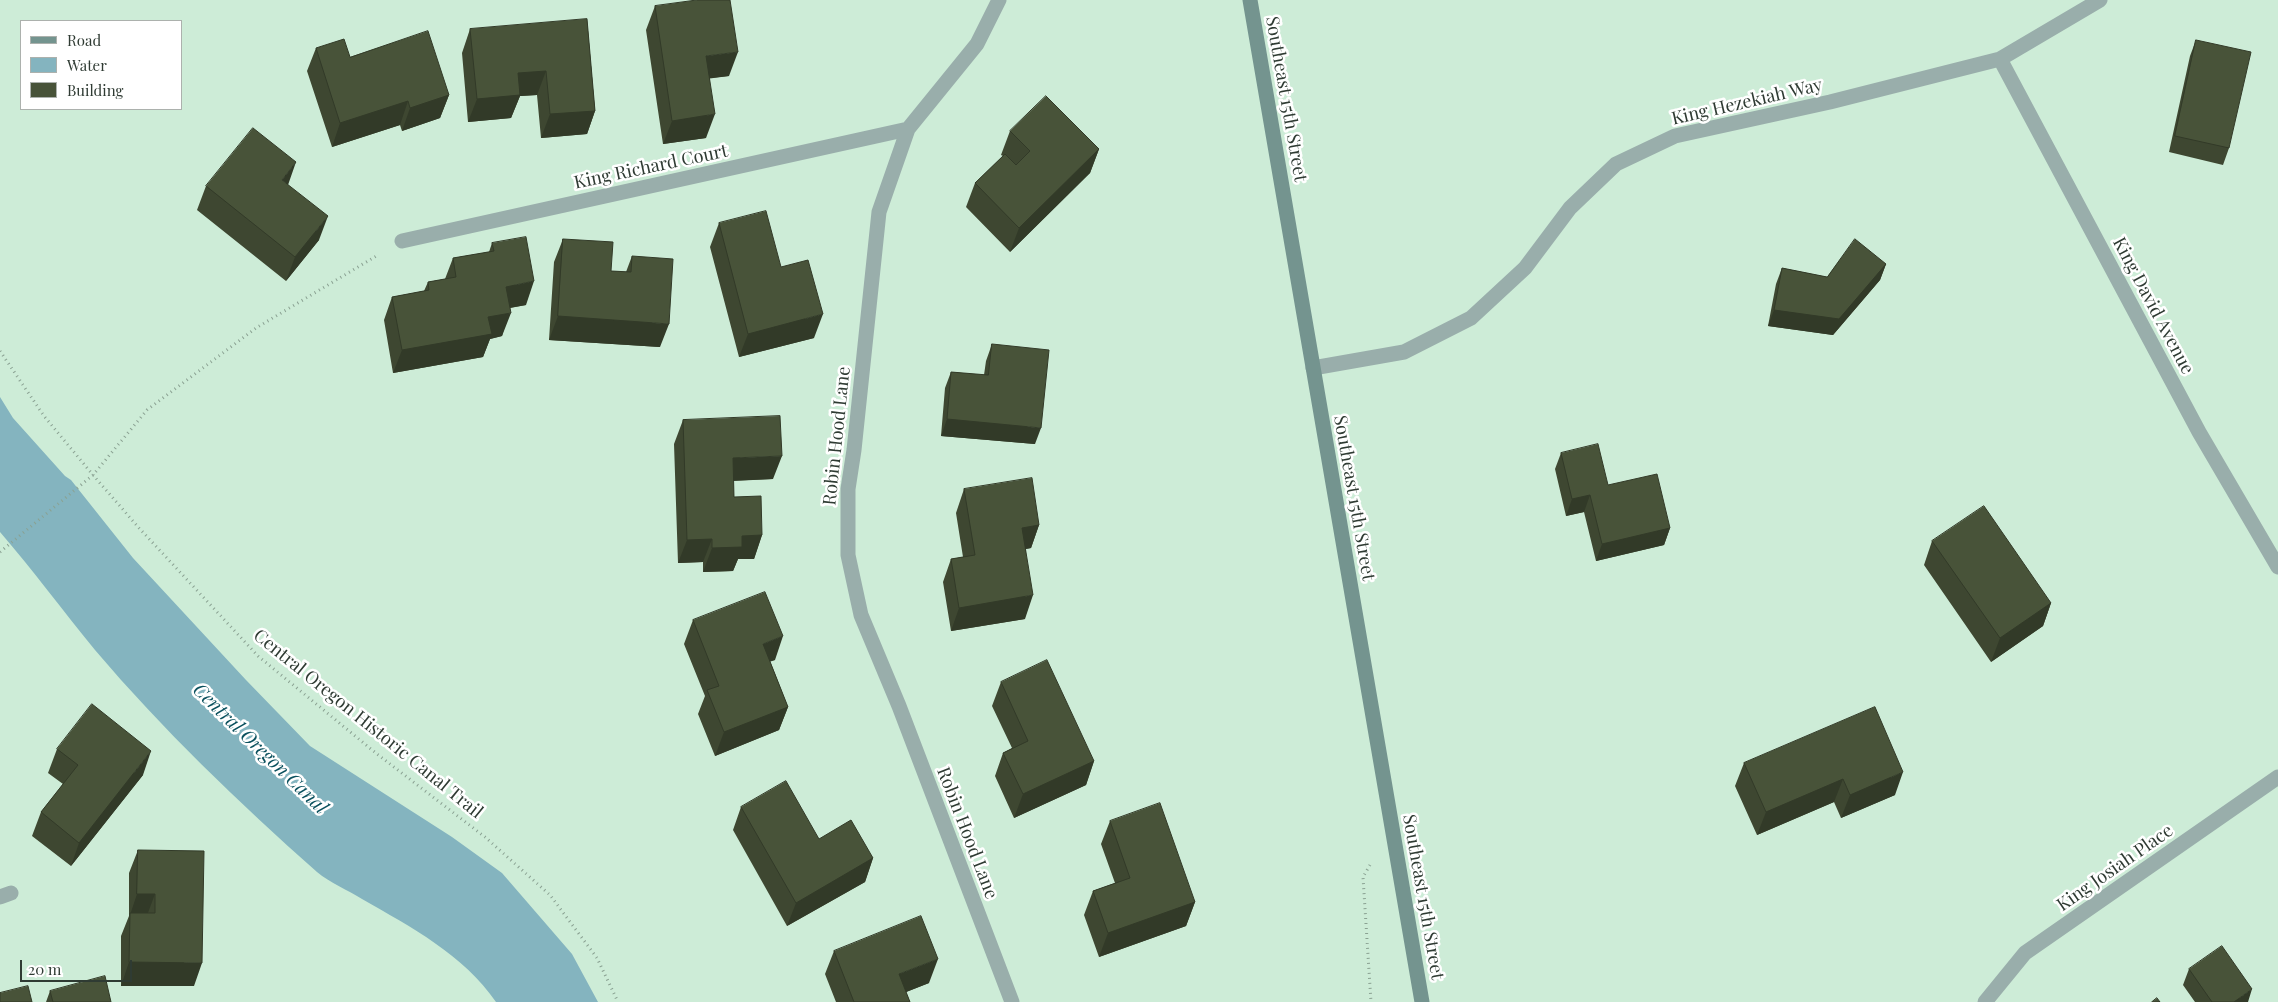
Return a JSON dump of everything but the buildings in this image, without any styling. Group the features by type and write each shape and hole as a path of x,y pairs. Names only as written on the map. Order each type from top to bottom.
{"main road":[{"name":"Southeast 15th Street","path":"1250,0 1422,1002"}],"street":[{"name":"Robin Hood Lane","path":"999,0 977,44 908,129 879,212 854,450 848,489 848,555 861,615 1012,1002"},
{"name":"King Hezekiah Way","path":"1313,368 1404,352 1471,318 1525,268 1570,208 1616,164 1675,136 1830,102 2000,59 2100,0"},
{"name":"King David Avenue","path":"2000,59 2200,432 2278,567"},
{"name":"King Richard Court","path":"402,241 908,129"},
{"name":"King Josiah Place","path":"1985,1002 2025,953 2278,777"}],"path":[{"path":"0,552 93,475 147,410 256,328 402,241"},
{"name":"Central Oregon Historic Canal Trail","path":"0,352 44,416 93,475 139,528 258,656 377,754 485,837 550,895 597,958 618,1002"},
{"path":"1371,1002 1363,877 1392,829"}],"water":[{"name":"Central Oregon Canal","path":"0,397 13,418 65,476 71,480 133,558 310,746 452,837 502,873 572,954 598,1002 496,1002 468,970 435,943 317,872 230,792 174,737 95,650 0,532"}]}
